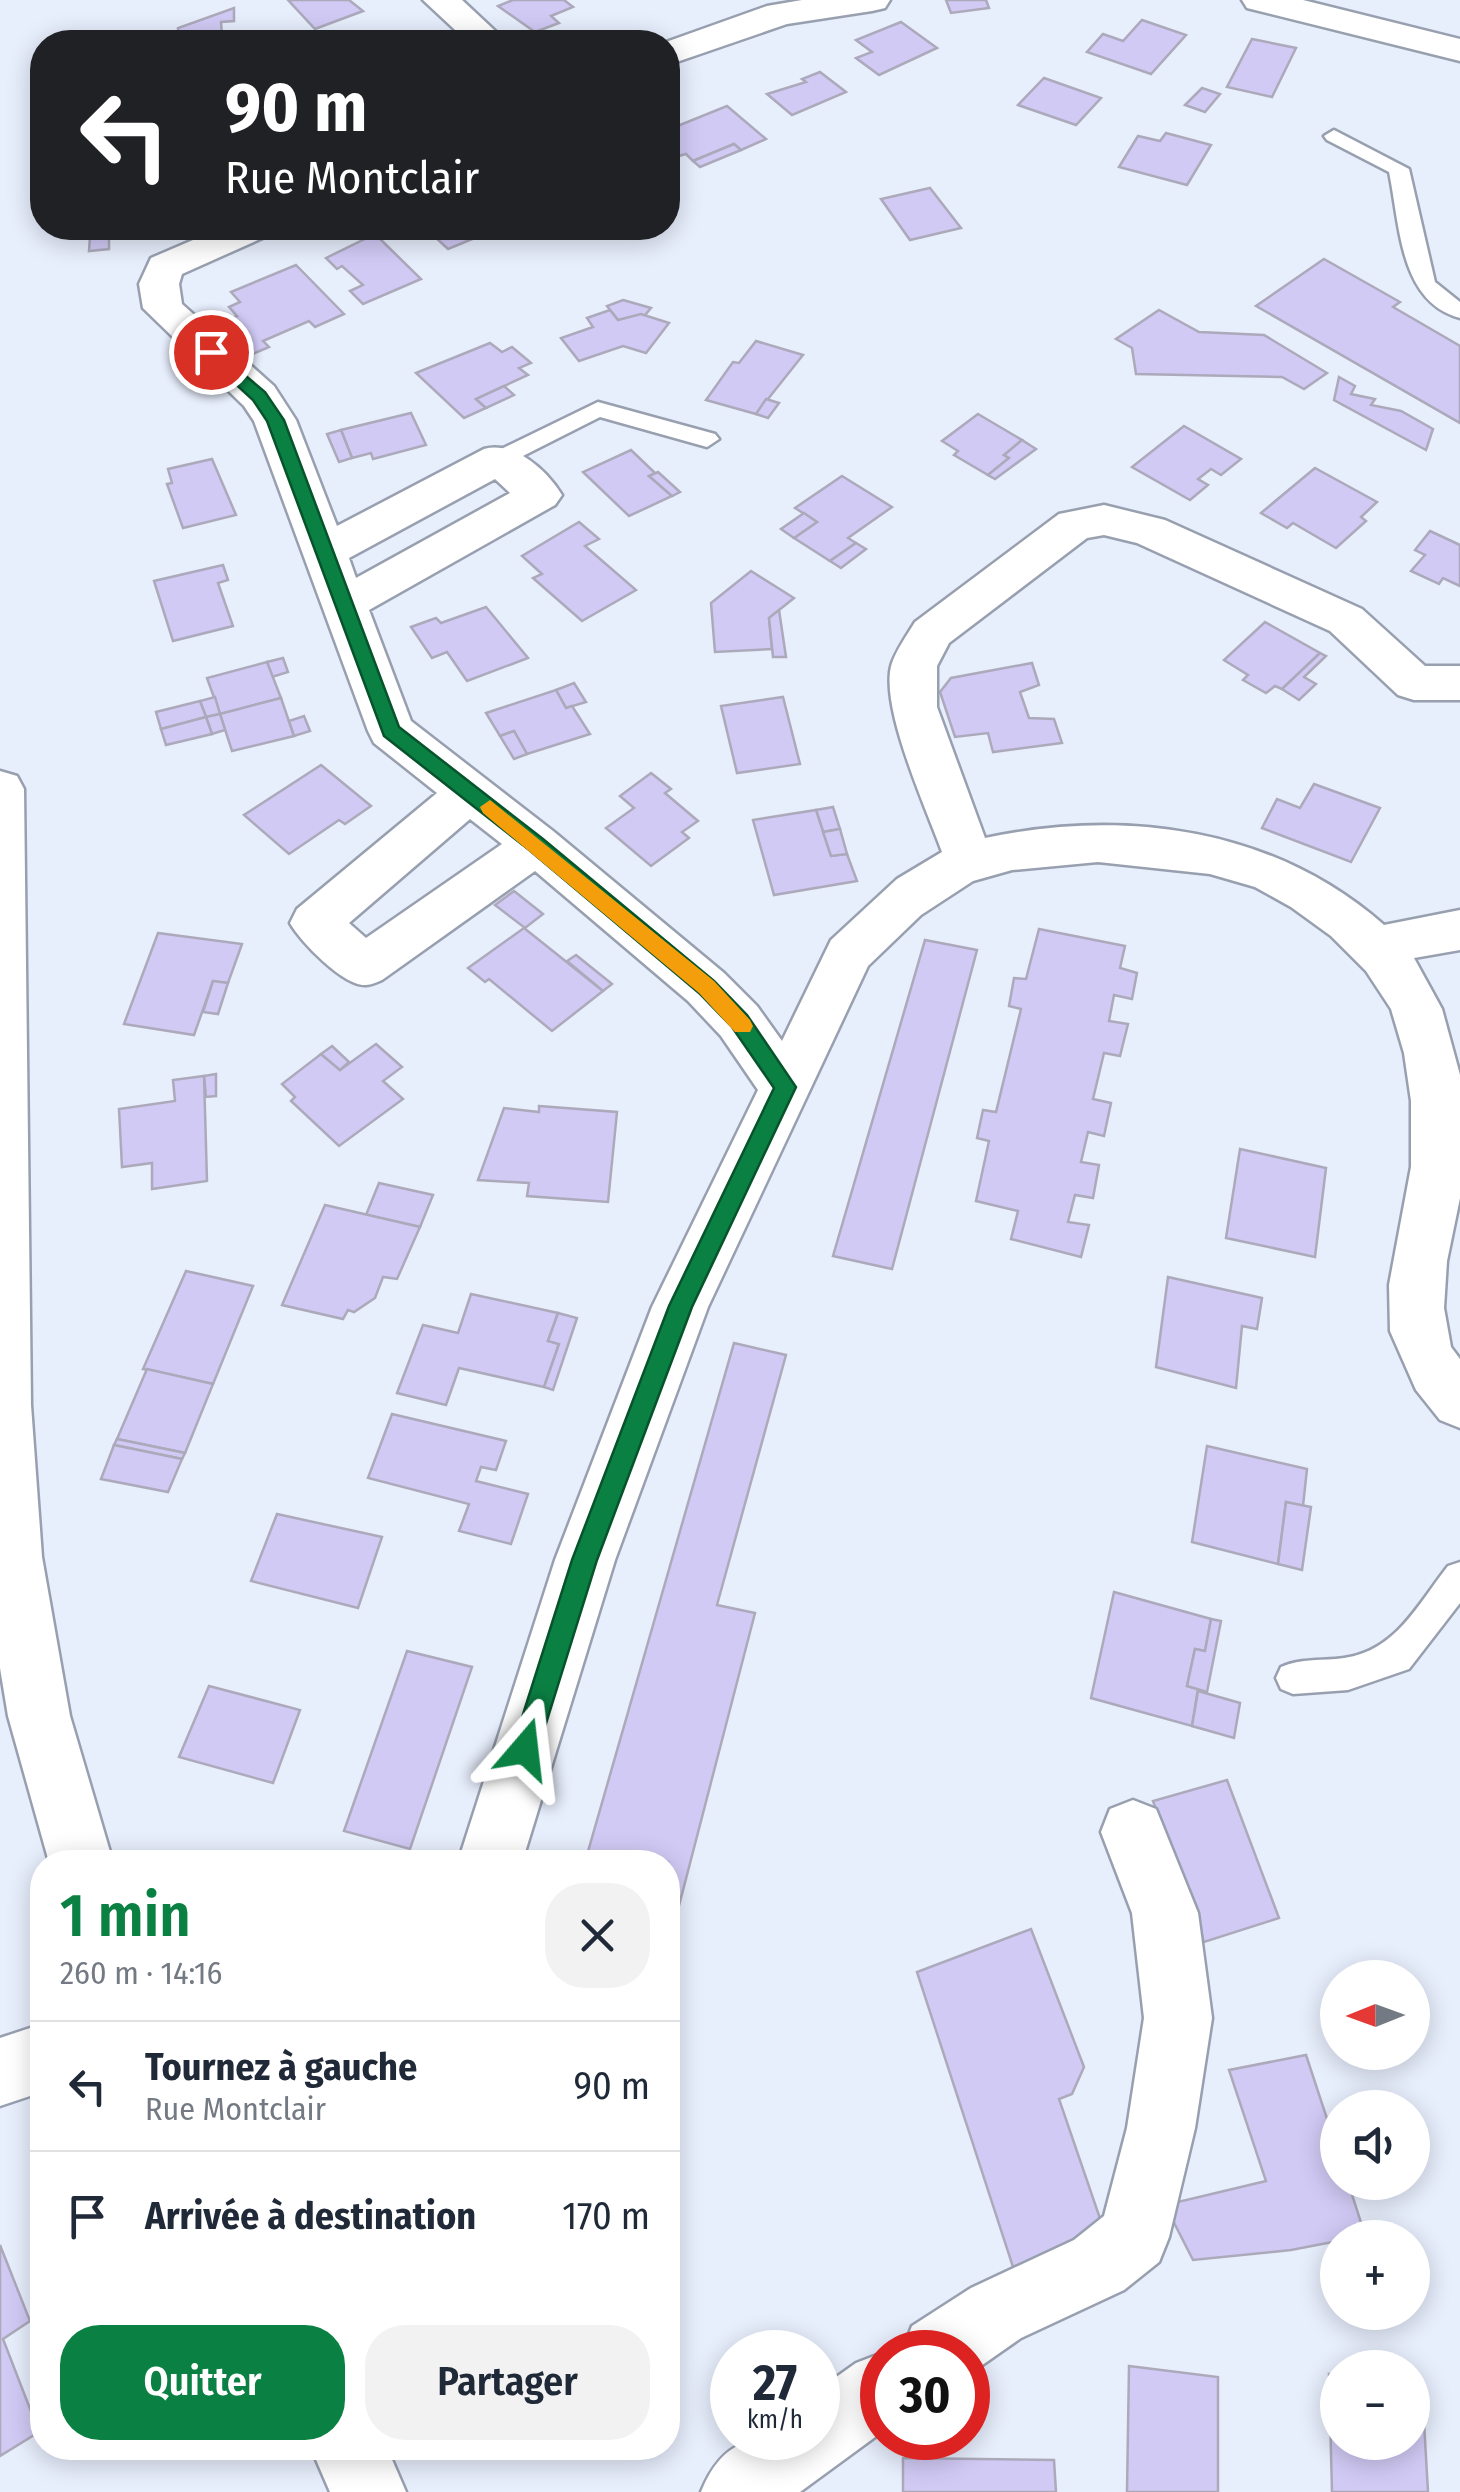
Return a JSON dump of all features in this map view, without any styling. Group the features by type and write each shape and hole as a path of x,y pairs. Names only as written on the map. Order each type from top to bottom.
{"street":[{"path":"441,0 475,30"},
{"path":"680,49 790,7 872,0"},
{"path":"1260,0 1460,50"},
{"path":"226,240 165,267 159,284 163,308 259,396 276,420 391,731 536,844 706,987 739,1021 786,1087"},
{"path":"324,552 499,459 540,495 344,604"},
{"path":"970,864 914,706 914,666 931,633 1074,525 1104,520 1150,531 1346,620 1414,682 1460,683"},
{"path":"0,789 2,1405 12,1557 39,1716 78,1850"},
{"path":"470,792 315,923 364,966 536,844"},
{"path":"494,1850 584,1560 680,1306 849,954 891,911 942,873 1053,845 1104,842 1212,854 1276,875 1322,904 1374,946 1408,990 1437,1092 1439,1164 1414,1305 1424,1353 1460,1402"},
{"path":"1374,946 1460,930"},
{"path":"971,2330 996,2313 1099,2265 1134,2237 1161,2128 1178,2018 1166,1913 1133,1832"},
{"path":"0,2072 30,2062"},
{"path":"354,2460 369,2492"},
{"path":"738,2492 781,2460"}],"lane":[{"path":"1334,136 1399,169 1424,283 1434,296 1460,310"},
{"path":"499,459 598,409 707,439"},
{"path":"1293,1678 1348,1674 1397,1658 1460,1577"}],"building":[{"path":"288,0 349,0 363,11 315,29"},
{"path":"513,0 564,0 573,7 551,16 559,23 532,30 498,6"},
{"path":"946,0 986,0 989,8 951,13"},
{"path":"234,8 234,21 221,22 222,30 178,28"},
{"path":"1142,20 1186,35 1151,74 1087,52 1103,34 1123,41"},
{"path":"901,22 937,48 879,75 856,58 872,52 856,40"},
{"path":"1252,39 1296,48 1272,97 1227,87"},
{"path":"820,72 846,92 792,115 767,94 806,82 802,79"},
{"path":"1044,78 1101,98 1076,125 1018,105"},
{"path":"1202,88 1220,94 1205,112 1185,105"},
{"path":"727,106 766,139 741,150 734,144 693,161 686,154 680,156 680,125"},
{"path":"1166,133 1211,145 1187,185 1119,167 1138,136 1160,141"},
{"path":"734,144 741,150 700,167 693,161"},
{"path":"930,188 961,228 910,240 881,199"},
{"path":"90,240 109,240 109,249 89,251"},
{"path":"363,240 381,240 421,279 363,304 350,291 363,285 326,258"},
{"path":"438,240 470,240 448,249"},
{"path":"1324,259 1400,302 1393,307 1460,346 1460,423 1256,306"},
{"path":"296,265 344,314 315,327 309,321 263,341 269,347 248,356 218,324 237,316 229,307 240,302 231,292"},
{"path":"623,300 651,308 645,315 618,320 607,306"},
{"path":"610,310 618,320 641,314 669,323 646,353 623,346 579,361 561,338 593,327 587,318"},
{"path":"1159,310 1199,332 1264,335 1327,373 1304,389 1282,377 1136,374 1132,348 1116,339"},
{"path":"756,341 803,355 756,414 706,400 733,362 739,363"},
{"path":"490,343 502,352 512,347 531,363 519,368 528,375 476,399 486,408 464,418 416,373"},
{"path":"1339,377 1355,386 1351,394 1375,399 1371,405 1401,411 1433,429 1426,450 1334,400"},
{"path":"504,386 514,395 486,408 476,399"},
{"path":"766,399 779,403 768,418 756,414"},
{"path":"411,413 426,445 373,459 371,453 352,458 341,430"},
{"path":"978,414 1022,440 1004,455 1009,458 988,475 954,455 958,451 942,441"},
{"path":"1184,426 1241,459 1221,475 1211,469 1198,479 1208,485 1190,500 1132,467"},
{"path":"341,430 352,458 339,462 327,434"},
{"path":"1022,440 1036,449 995,479 988,475 1009,458 1004,455"},
{"path":"631,450 655,473 649,476 672,496 629,516 583,472"},
{"path":"212,459 236,515 183,528 167,484 172,483 168,469"},
{"path":"1315,468 1377,502 1361,517 1366,521 1336,548 1293,523 1287,528 1261,513"},
{"path":"658,472 680,492 672,496 649,476"},
{"path":"842,476 892,507 848,538 856,543 830,561 794,538 817,522 795,508"},
{"path":"804,513 817,522 794,538 781,529"},
{"path":"579,522 599,539 585,546 636,590 582,621 533,578 542,574 522,556"},
{"path":"1430,531 1460,545 1460,586 1443,578 1439,584 1411,571 1425,555 1415,550"},
{"path":"856,543 866,549 841,568 830,561"},
{"path":"223,565 228,580 218,583 233,626 173,641 154,581"},
{"path":"751,571 794,598 769,618 772,649 715,652 711,603"},
{"path":"486,607 528,658 467,681 447,652 432,658 411,627 436,618 441,623"},
{"path":"779,610 786,657 773,657 769,618"},
{"path":"1265,622 1320,653 1282,689 1275,686 1266,693 1243,680 1248,675 1224,660"},
{"path":"1320,653 1326,656 1304,677 1316,684 1299,700 1282,689"},
{"path":"283,658 288,672 272,677 267,662"},
{"path":"267,662 281,698 220,714 207,678"},
{"path":"1032,663 1039,685 1020,692 1029,718 1054,719 1062,743 993,752 988,733 955,737 940,692 951,678"},
{"path":"574,683 586,702 566,708 556,690"},
{"path":"556,690 566,708 572,706 590,734 527,754 514,731 500,736 486,713"},
{"path":"215,697 220,714 206,717 200,701"},
{"path":"783,697 800,764 737,773 721,706"},
{"path":"281,698 294,736 232,751 220,714"},
{"path":"200,701 206,717 161,729 156,712"},
{"path":"220,714 225,730 212,734 206,717"},
{"path":"304,716 310,731 294,736 289,721"},
{"path":"206,717 212,734 166,745 161,729"},
{"path":"514,731 527,754 514,759 500,736"},
{"path":"321,765 371,806 345,824 339,820 289,854 244,815"},
{"path":"651,773 671,789 665,793 698,821 682,832 689,838 651,866 606,828 634,808 620,796"},
{"path":"1314,784 1380,808 1351,862 1262,828 1277,799 1300,808"},
{"path":"833,807 840,829 823,832 816,810"},
{"path":"816,810 831,856 847,854 857,881 774,895 753,820"},
{"path":"840,829 847,854 831,856 823,832"},
{"path":"514,891 543,914 525,928 495,905"},
{"path":"524,928 603,991 552,1031 489,979 485,982 468,968"},
{"path":"1039,929 1125,946 1120,968 1137,973 1132,999 1114,995 1109,1021 1128,1024 1120,1056 1104,1053 1093,1099 1111,1103 1104,1136 1088,1132 1081,1162 1099,1165 1093,1198 1075,1195 1068,1222 1089,1225 1081,1257 1011,1239 1018,1211 976,1201 989,1141 977,1138 983,1110 996,1112 1021,1009 1009,1006 1014,978 1026,979"},
{"path":"158,933 242,944 228,983 213,981 194,1035 124,1024"},
{"path":"925,940 977,950 892,1269 833,1256"},
{"path":"576,955 612,984 603,991 567,961"},
{"path":"213,981 228,983 218,1014 203,1012"},
{"path":"376,1044 402,1067 383,1081 403,1099 339,1146 291,1101 295,1097 282,1084 321,1054 340,1070"},
{"path":"332,1046 349,1062 340,1070 321,1054"},
{"path":"216,1074 216,1096 206,1097 204,1076"},
{"path":"204,1076 207,1181 152,1189 152,1163 122,1167 119,1109 175,1101 173,1080"},
{"path":"539,1106 617,1112 608,1202 527,1196 529,1183 478,1180 504,1108 539,1112"},
{"path":"1240,1149 1326,1168 1315,1257 1226,1238"},
{"path":"379,1183 433,1195 420,1227 366,1215"},
{"path":"325,1205 420,1227 397,1279 383,1277 375,1298 354,1312 348,1310 343,1319 282,1305"},
{"path":"186,1271 253,1286 213,1384 143,1369"},
{"path":"1168,1277 1262,1298 1257,1329 1242,1326 1236,1388 1156,1367"},
{"path":"471,1294 558,1313 548,1341 559,1344 544,1387 459,1368 446,1405 397,1393 423,1325 458,1333"},
{"path":"558,1313 577,1318 553,1390 544,1387 559,1344 548,1341"},
{"path":"734,1343 786,1355 717,1605 755,1613 680,1902 680,1850 588,1850"},
{"path":"147,1369 213,1384 185,1453 117,1439"},
{"path":"392,1414 506,1441 496,1470 481,1467 476,1481 528,1494 511,1544 459,1531 469,1504 368,1478"},
{"path":"117,1439 185,1453 182,1459 114,1445"},
{"path":"114,1445 182,1459 168,1492 101,1479"},
{"path":"1207,1446 1307,1469 1303,1506 1286,1502 1278,1564 1192,1542"},
{"path":"1286,1502 1311,1507 1302,1570 1278,1564"},
{"path":"277,1514 382,1537 358,1608 251,1581"},
{"path":"1114,1592 1211,1619 1205,1651 1195,1649 1187,1686 1198,1689 1192,1726 1091,1698"},
{"path":"1211,1619 1221,1621 1207,1692 1187,1686 1195,1649 1205,1651"},
{"path":"407,1651 472,1667 410,1849 344,1831"},
{"path":"209,1686 300,1710 273,1783 179,1757"},
{"path":"1198,1691 1240,1703 1234,1738 1192,1726"},
{"path":"1227,1780 1279,1918 1204,1942 1153,1801"},
{"path":"1031,1929 1084,2067 1072,2094 1059,2099 1105,2233 1013,2267 917,1972"},
{"path":"1306,2055 1320,2097 1320,2200 1354,2200 1360,2220 1320,2220 1320,2244 1193,2260 1165,2205 1266,2181 1229,2070"},
{"path":"0,2245 30,2321 3,2339 30,2409 30,2438 0,2456"},
{"path":"1129,2366 1218,2377 1218,2492 1127,2492"},
{"path":"903,2460 1054,2460 1056,2492 903,2492"},
{"path":"1331,2460 1426,2460 1428,2492 1332,2492"}],"slow traffic":[{"path":"490,807 706,987 742,1026"}],"route":[{"path":"211,352 259,396 276,420 391,731 536,844 706,987 739,1021 786,1087 680,1306 584,1560 525,1749"}]}
